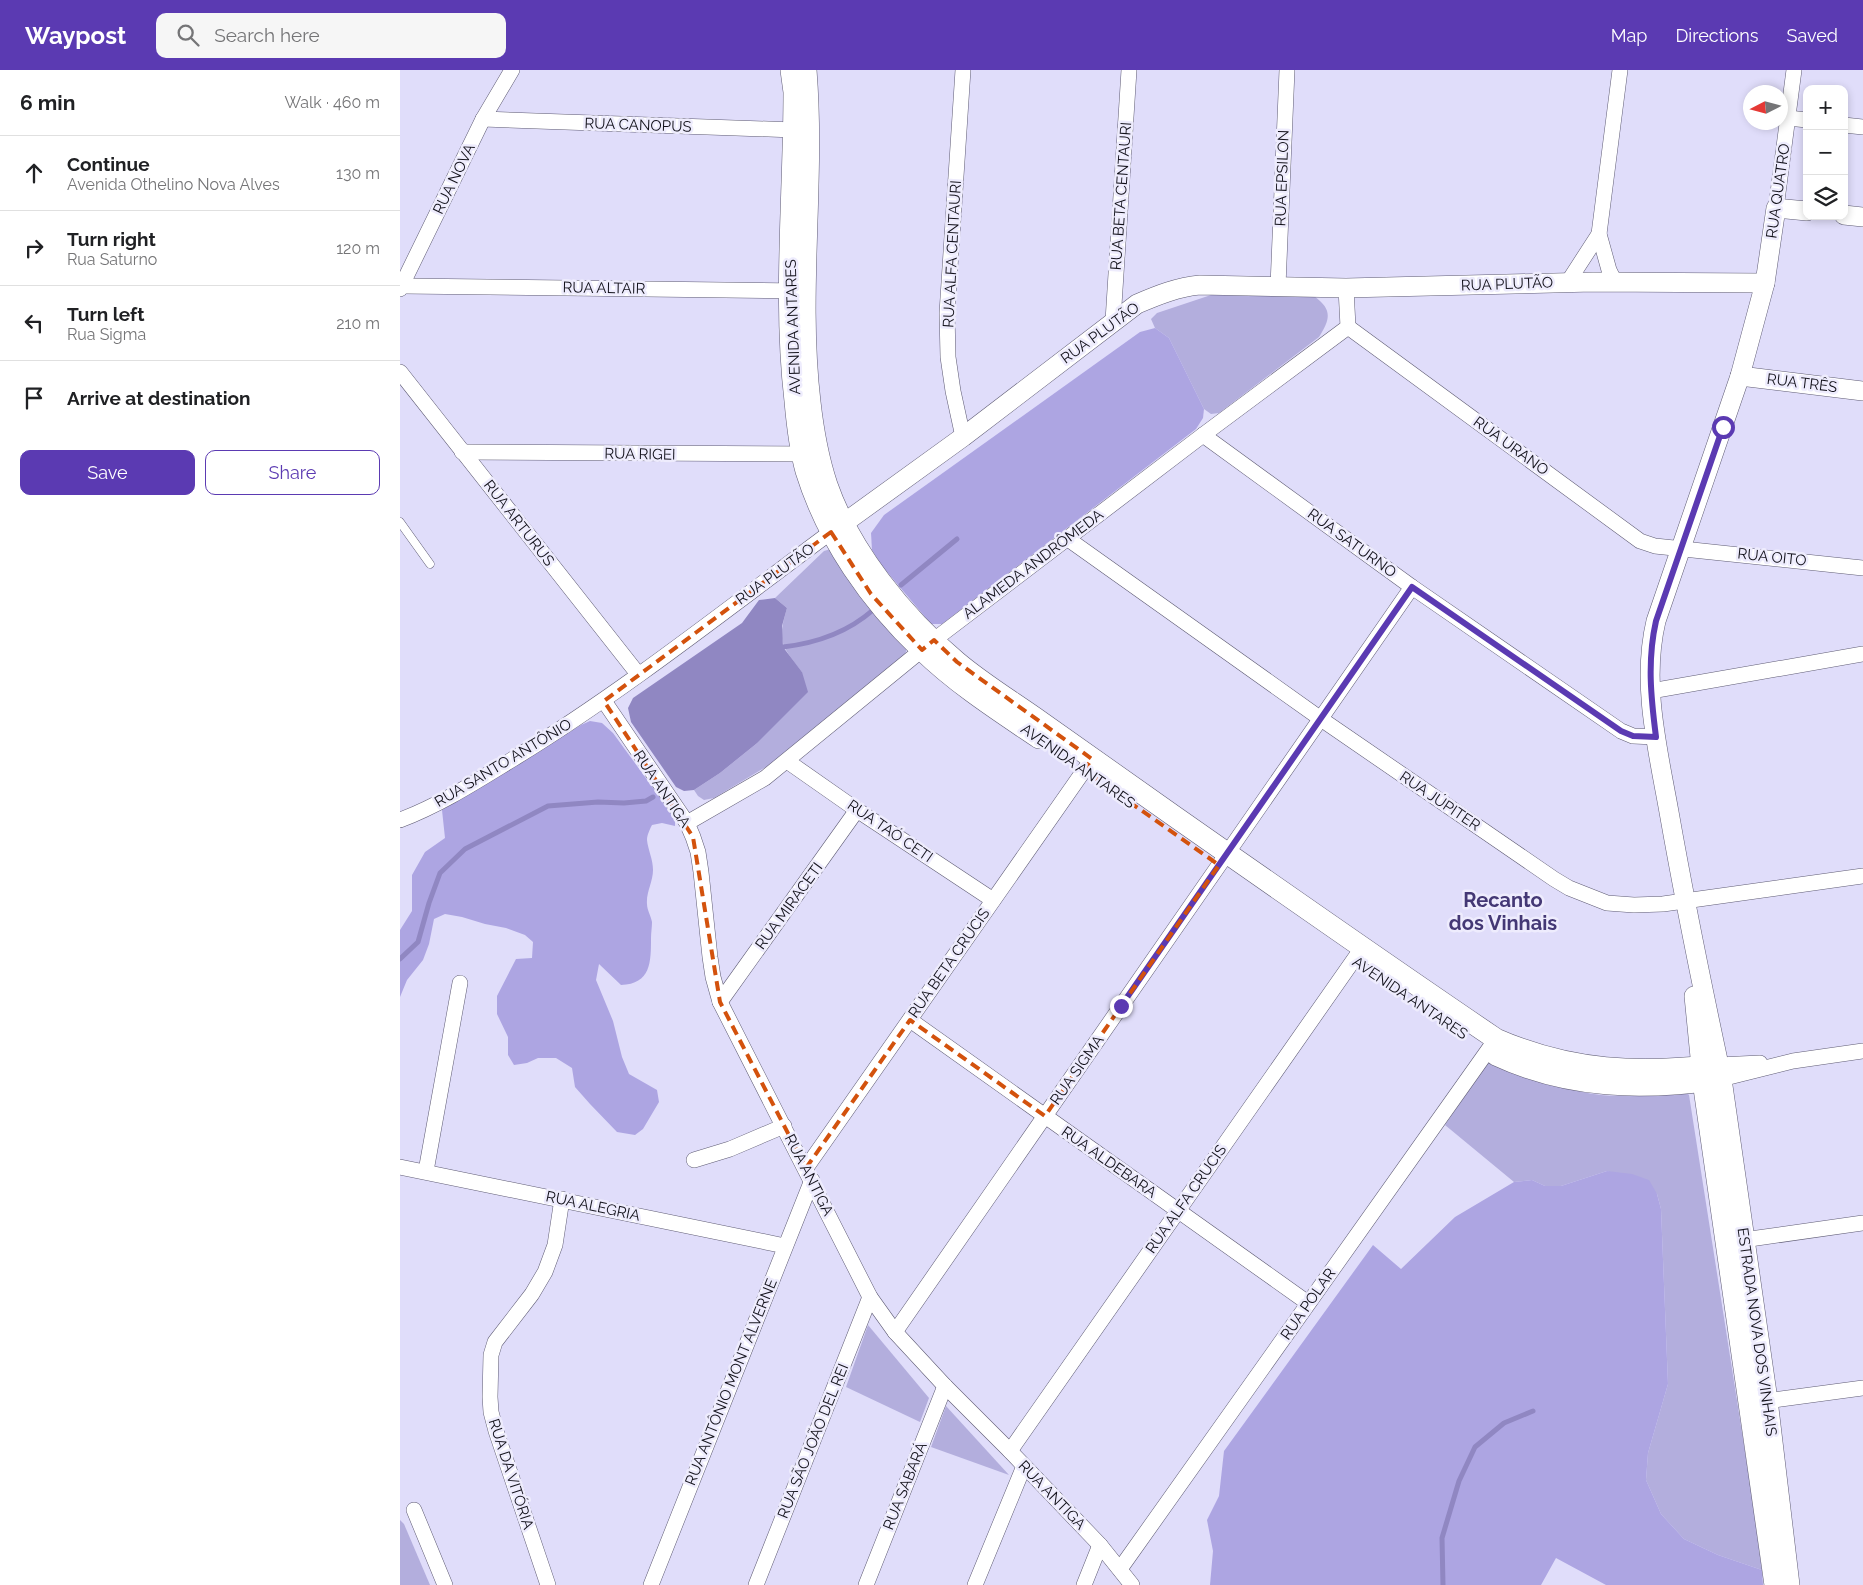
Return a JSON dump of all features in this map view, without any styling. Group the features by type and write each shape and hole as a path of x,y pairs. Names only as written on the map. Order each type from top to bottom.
{"main road":[{"name":"AVENIDA ANTARES","path":"797,291 794,130 799,71"},
{"name":"AVENIDA ANTARES","path":"799,71 809,129 792,379 811,454 816,498 838,528 871,594 898,626 928,645 948,674 1088,764 1358,954 1526,1067 1588,1083 1639,1086 1711,1073"},
{"name":"ESTRADA NOVA DOS VINHAIS","path":"1711,1073 1758,1402 1789,1585"},
{"name":"ESTRADA NOVA DOS VINHAIS","path":"1758,1402 1774,1585"}],"street":[{"name":"RUA NOVA","path":"401,288 483,119 512,70"},
{"name":"RUA ALFA CENTAURI","path":"963,70 947,313 947,343 953,390 963,438"},
{"name":"RUA BETA CENTAURI","path":"1113,321 1129,70"},
{"name":"RUA EPSILON","path":"1278,286 1287,70"},
{"path":"1568,282 1598,234 1620,70"},
{"name":"RUA QUATRO","path":"1788,118 1794,70"},
{"path":"1788,118 1803,120"},
{"name":"RUA CANOPUS","path":"483,119 794,130"},
{"path":"1848,125 1863,127"},
{"name":"RUA QUATRO","path":"1711,1073 1656,737 1651,691 1650,656 1656,621 1740,376 1765,283 1786,130"},
{"path":"1776,208 1803,211"},
{"path":"1848,215 1863,217"},
{"path":"1598,234 1609,270 1615,282"},
{"name":"RUA PLUTÃO","path":"604,700 963,438 1113,321 1137,304 1159,294 1200,284 1346,288 1568,282 1765,283"},
{"name":"RUA ALTAIR","path":"401,288 797,291"},
{"path":"1346,288 1348,327"},
{"name":"ALAMEDA ANDRÔMEDA","path":"686,823 757,783 788,761 928,645 1348,327"},
{"name":"RUA URANO","path":"1348,327 1640,541 1655,546 1681,547"},
{"name":"RUA ARTURUS","path":"400,372 638,674"},
{"name":"RUA TRÊS","path":"1740,376 1863,391"},
{"name":"RUA SATURNO","path":"1203,435 1412,587 1621,731 1633,736 1656,737"},
{"name":"RUA RIGEI","path":"462,452 811,454"},
{"name":"RUA JÚPITER","path":"1068,538 1320,719 1569,888 1607,903 1663,904 1863,876"},
{"name":"RUA OITO","path":"1681,547 1863,568"},
{"name":"RUA SIGMA","path":"895,1332 1412,587"},
{"path":"1651,691 1863,654"},
{"name":"RUA SANTO ANTÔNIO","path":"400,820 424,811 485,776 604,700"},
{"name":"RUA ANTIGA","path":"604,700 686,823 698,852 710,957 720,1002 870,1297 895,1332 1100,1545 1132,1585"},
{"name":"RUA TAÓ CETI","path":"788,761 857,810 993,900"},
{"name":"RUA BETA CRUCIS","path":"809,1174 910,1020 1088,764"},
{"name":"RUA MIRACETI","path":"720,1002 857,810"},
{"name":"RUA ALFA CRUCIS","path":"1010,1451 1358,954"},
{"path":"426,1171 460,983"},
{"name":"RUA ALDEBARA","path":"910,1020 1308,1303"},
{"name":"RUA POLAR","path":"1120,1569 1491,1045"},
{"name":"AVENIDA ANTARES","path":"1711,1073 1863,1051"},
{"path":"694,1160 730,1149 784,1126"},
{"name":"RUA ALEGRIA","path":"400,1167 786,1246"},
{"name":"RUA ANTÔNIO MONT ALVERNE","path":"651,1585 786,1246 809,1174"},
{"name":"RUA DA VITÓRIA","path":"548,1585 494,1425 491,1412 490,1366 495,1342 532,1294 545,1272 555,1245 562,1199"},
{"path":"1735,1241 1863,1223"},
{"name":"RUA SÃO JOÃO DEL REI","path":"756,1585 870,1297"},
{"name":"RUA SABARÁ","path":"866,1585 945,1386"},
{"path":"1758,1402 1863,1388"},
{"path":"976,1585 1024,1466"},
{"path":"414,1510 445,1585"},
{"path":"1084,1585 1100,1545"}],"lane":[{"path":"400,522 430,564"}],"highlighted area":[{"path":"831,532 871,594 922,650 934,640 957,662 1092,759 1084,770 1219,865 1045,1116 910,1020 806,1168 720,1002 693,837 604,701"}],"shaded area":[{"path":"1211,295 1314,296 1327,310 1328,315 1326,325 1319,337 1219,413 1211,414 1204,409 1169,338 1155,328 1151,319 1157,313"},
{"path":"1155,328 1169,338 1204,409 1203,418 1196,429 942,624 931,624 882,566 872,550 871,533 884,515 1140,332"},
{"path":"831,549 907,648 904,658 784,756 714,798 704,800 694,790 720,773 756,744 802,672 785,649 782,629 787,608 775,598 824,551"},
{"path":"775,598 787,608 782,626 783,647 802,672 808,692 756,744 720,773 694,790 684,791 676,787 631,722 628,708 633,698 742,623 759,600"},
{"path":"590,721 602,723 613,733 675,818 675,826 662,823 652,825 647,838 653,870 647,900 652,922 651,955 647,970 638,981 621,985 599,964 596,980 613,1021 622,1057 629,1074 657,1090 659,1102 643,1129 635,1135 617,1132 575,1087 572,1068 556,1058 538,1058 527,1063 514,1065 508,1055 508,1037 497,1014 497,996 516,959 532,958 533,942 525,935 506,928 445,914 434,919 429,944 423,960 407,980 400,997 400,930 412,911 412,875 425,852 445,838 442,810 581,725"},
{"path":"1489,1060 1551,1083 1599,1095 1641,1095 1685,1091 1689,1095 1762,1570 1718,1555 1684,1539 1661,1514 1646,1480 1648,1453 1668,1384 1661,1209 1657,1194 1607,1171 1561,1186 1545,1186 1532,1180 1514,1182 1445,1125"},
{"path":"1607,1171 1632,1174 1649,1180 1657,1194 1661,1209 1668,1384 1648,1453 1646,1480 1661,1514 1684,1539 1718,1555 1762,1570 1763,1585 1606,1585 1556,1558 1541,1585 1210,1585 1213,1551 1207,1520 1219,1496 1224,1451 1373,1245 1401,1269 1455,1217 1514,1182 1532,1180 1545,1186 1561,1186"},
{"path":"868,1325 929,1398 920,1422 846,1387"},
{"path":"946,1406 1009,1475 931,1447"},
{"path":"400,1520 404,1524 430,1585 400,1585"}],"waterway":[{"path":"901,585 957,539"},
{"path":"783,647 808,643 831,636 853,625 873,610"},
{"path":"400,959 418,942 440,873 465,849 548,806 598,802 624,803 646,801 653,797"},
{"path":"1443,1585 1442,1538 1459,1481 1475,1447 1504,1423 1533,1411"}],"district":[{"name":"Recanto dos Vinhais","path":"1503,912"}],"route":[{"path":"1121,1006 1412,587 1621,731 1644,738 1656,737 1651,691 1650,656 1656,621 1723,427"}]}
